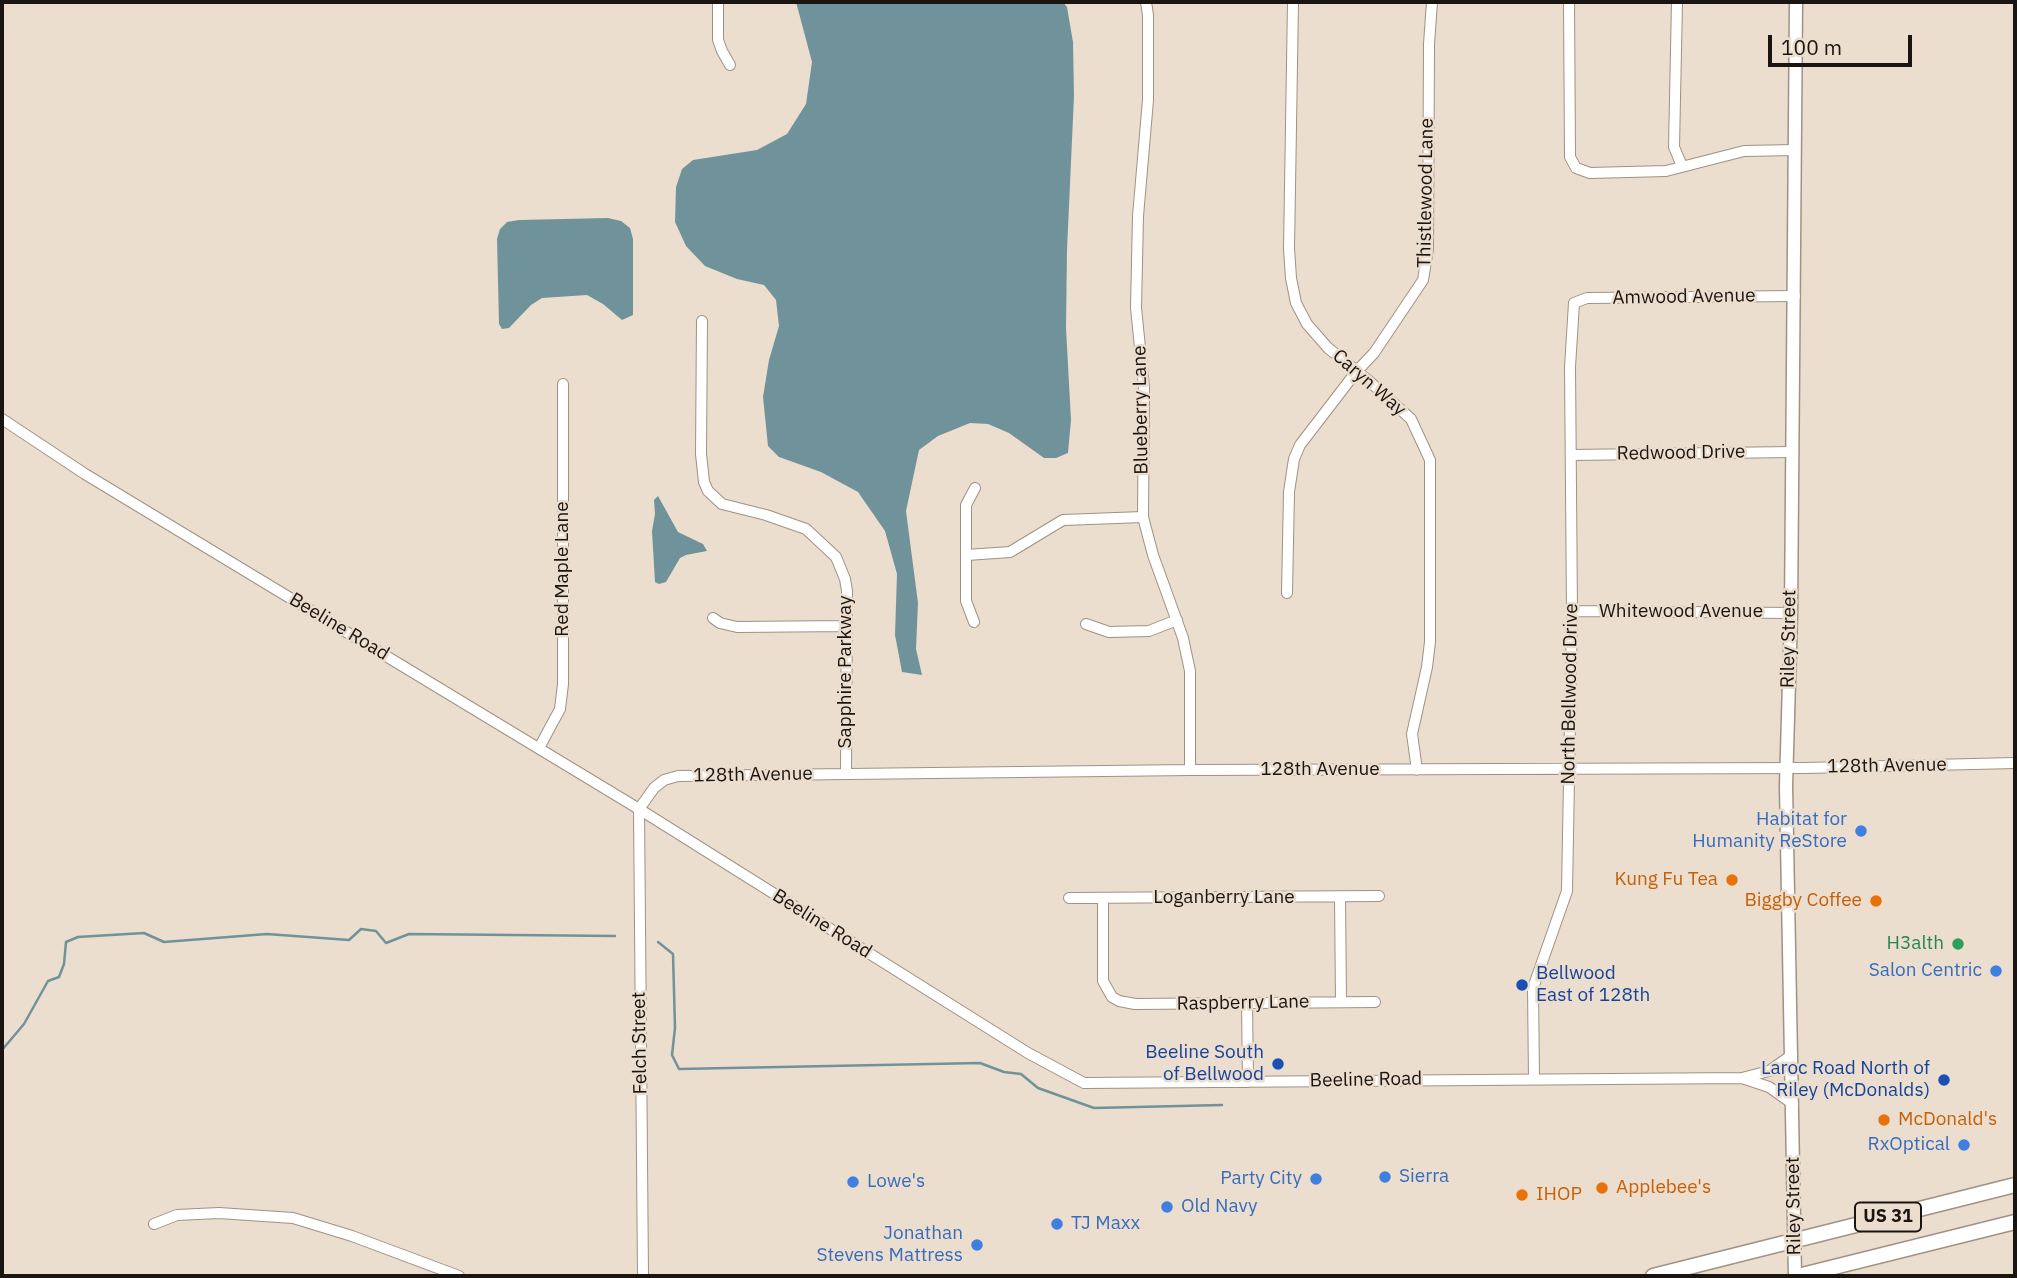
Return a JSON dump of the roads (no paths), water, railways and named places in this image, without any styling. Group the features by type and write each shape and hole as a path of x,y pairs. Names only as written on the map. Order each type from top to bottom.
{"highway":[{"name":"US 31","path":"1653,1276 2015,1185"},
{"name":"US 31","path":"1797,1276 2015,1222"}],"main road":[{"name":"Riley Street","path":"1796,2 1791,612 1786,768 1788,961 1797,1276"}],"street":[{"path":"718,2 718,40 730,65"},
{"name":"Blueberry Lane","path":"1146,2 1149,15 1148,100 1138,216 1136,308 1144,387 1143,517 1153,555 1183,638 1190,671 1190,770"},
{"name":"Caryn Way","path":"1293,2 1289,249 1296,303 1307,324 1328,348 1410,419 1430,460 1430,642 1412,734 1417,769"},
{"name":"Thistlewood Lane","path":"1287,593 1288,500 1294,459 1300,445 1356,372 1374,353 1423,280 1428,249 1429,44 1432,2"},
{"path":"1569,2 1570,157 1576,167 1590,173 1666,171 1744,151 1794,150"},
{"path":"1677,2 1674,147 1682,166"},
{"name":"Amwood Avenue","path":"1574,303 1587,298 1795,296"},
{"name":"North Bellwood Drive","path":"1534,1079 1533,988 1567,891 1572,611 1570,367 1574,303"},
{"name":"Sapphire Parkway","path":"702,321 701,454 704,482 722,505 799,525 813,533 836,557 845,579 846,773"},
{"name":"Red Maple Lane","path":"539,748 560,709 564,684 563,384"},
{"name":"Beeline Road","path":"2,419 85,474 639,809 1028,1053 1084,1083 1742,1078 1769,1071 1792,1055"},
{"name":"Redwood Drive","path":"1572,455 1791,453"},
{"path":"974,622 966,601 966,505 975,488"},
{"path":"967,555 1010,552 1063,520 1143,517"},
{"name":"Whitewood Avenue","path":"1572,611 1791,612"},
{"path":"713,618 720,623 737,627 847,626"},
{"path":"1086,624 1109,632 1149,631 1177,620"},
{"name":"128th Avenue","path":"639,809 654,788 664,780 678,776 1190,770 1786,768 2015,763"},
{"name":"Felch Street","path":"639,809 643,1276"},
{"name":"Loganberry Lane","path":"1069,898 1379,896"},
{"path":"1340,897 1342,1002"},
{"name":"Raspberry Lane","path":"1103,898 1102,972 1106,990 1119,1002 1375,1002"},
{"path":"1247,1002 1248,1082"},
{"name":"Beeline Road","path":"1742,1078 1769,1087 1793,1104"},
{"path":"154,1224 177,1215 219,1213 293,1218 352,1236 459,1276"}],"water":[{"path":"796,2 1063,2 1067,7 1073,42 1074,96 1067,250 1066,328 1071,420 1068,453 1056,458 1044,458 1009,433 988,424 970,423 938,436 919,450 906,511 918,603 916,649 922,675 902,672 895,635 897,574 885,531 858,492 821,472 779,457 768,446 763,397 769,360 779,326 776,300 764,285 737,279 705,266 686,246 675,222 676,187 682,169 693,160 757,150 787,134 806,104 812,62"},
{"path":"608,218 621,221 630,228 633,239 633,315 622,320 587,295 542,298 531,305 509,328 502,329 499,324 497,239 500,229 507,222 519,220"},
{"path":"658,496 678,532 703,544 707,551 680,558 666,582 659,584 655,582 652,531 654,500"}],"waterway":[{"path":"2,1050 24,1024 48,981 59,977 64,964 66,942 78,937 144,933 164,942 267,934 349,940 361,929 376,931 386,943 409,934 615,936"},
{"path":"658,942 673,954 675,1028 672,1055 679,1069 980,1063 1004,1072 1021,1074 1038,1088 1094,1108 1222,1105"}],"place":[{"name":"Habitat for Humanity ReStore","path":"1861,831"},
{"name":"Kung Fu Tea","path":"1732,880"},
{"name":"Biggby Coffee","path":"1876,901"},
{"name":"H3alth","path":"1958,944"},
{"name":"Salon Centric","path":"1996,971"},
{"name":"Bellwood East of 128th","path":"1522,985"},
{"name":"Beeline South of Bellwood","path":"1278,1064"},
{"name":"Laroc Road North of Riley (McDonalds)","path":"1944,1080"},
{"name":"McDonald's","path":"1884,1120"},
{"name":"RxOptical","path":"1964,1145"},
{"name":"Sierra","path":"1385,1177"},
{"name":"Party City","path":"1316,1179"},
{"name":"Lowe's","path":"853,1182"},
{"name":"Applebee's","path":"1602,1188"},
{"name":"IHOP","path":"1522,1195"},
{"name":"Old Navy","path":"1167,1207"},
{"name":"TJ Maxx","path":"1057,1224"},
{"name":"Jonathan Stevens Mattress","path":"977,1245"}]}
